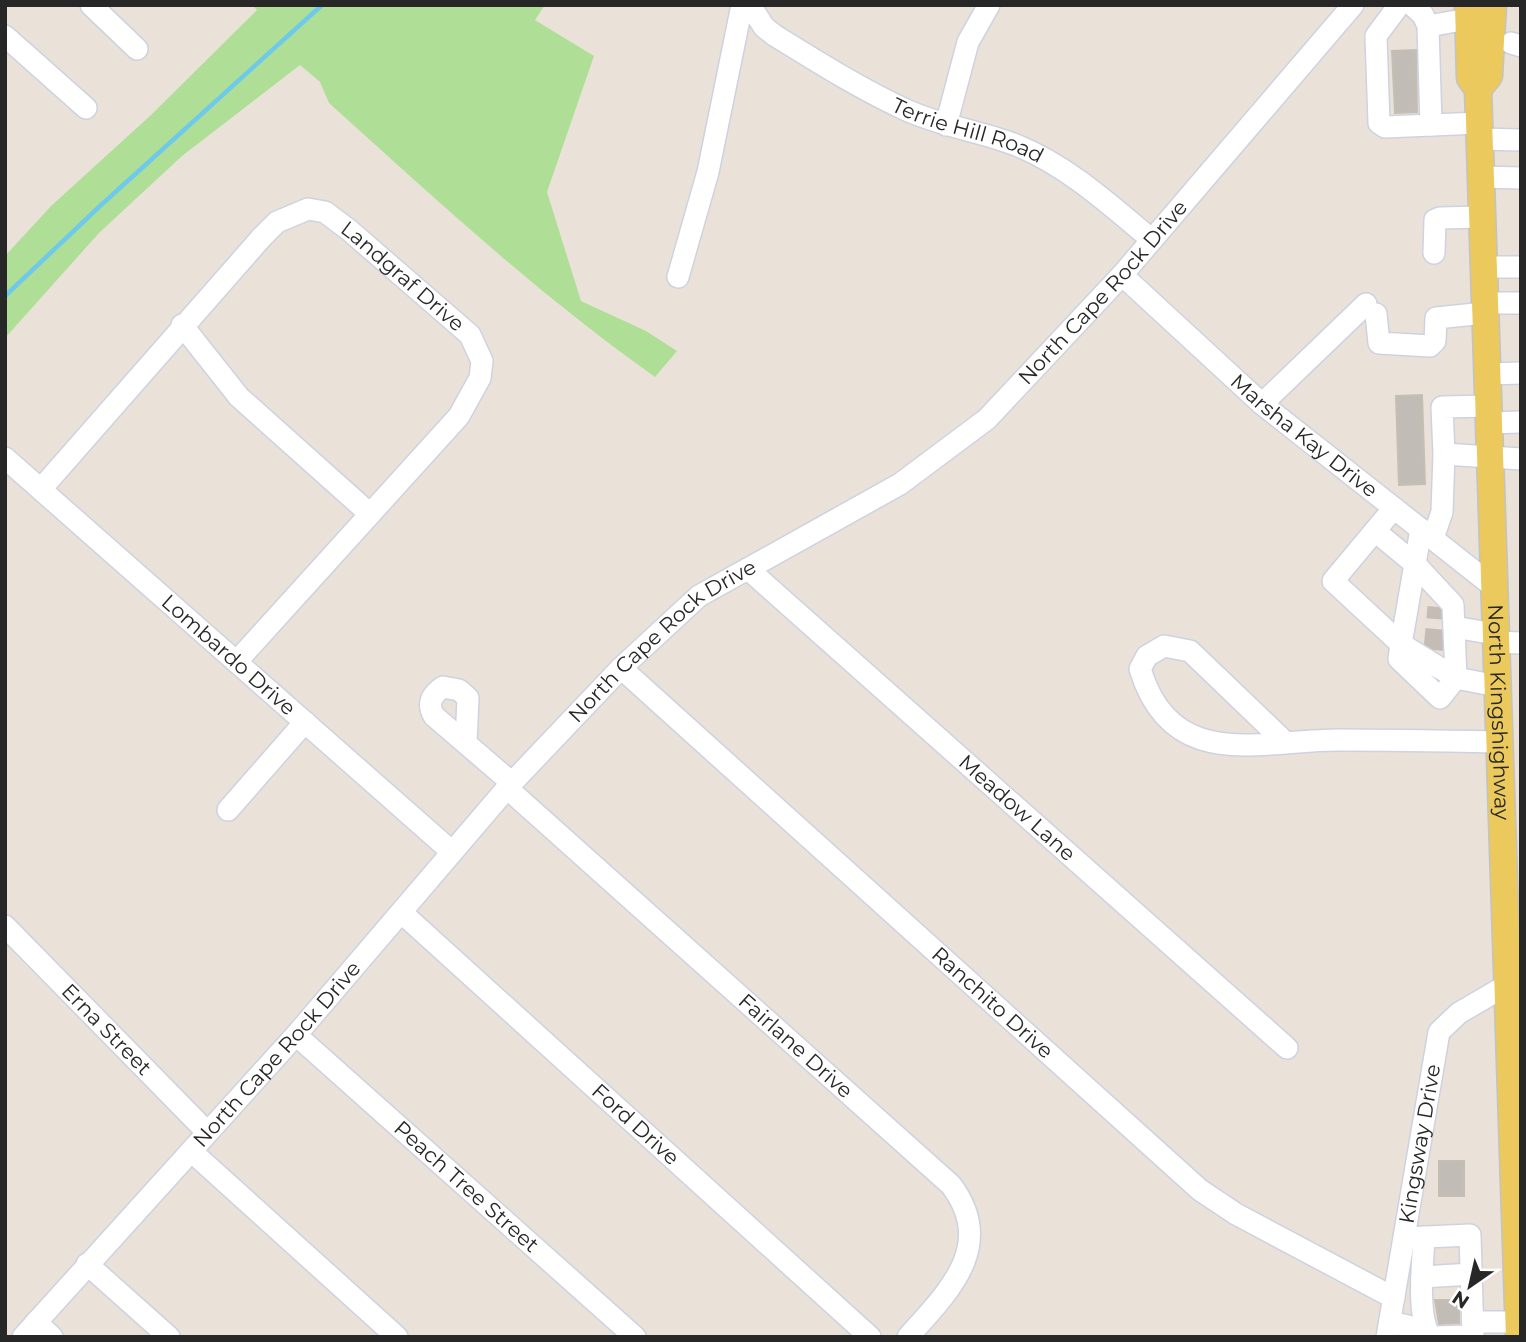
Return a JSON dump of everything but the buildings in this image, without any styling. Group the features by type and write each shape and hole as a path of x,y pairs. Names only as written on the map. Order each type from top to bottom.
{"main road":[{"name":"North Kingshighway","path":"1478,89 1489,76 1493,5"},
{"name":"North Kingshighway","path":"1468,12 1470,78 1478,89 1494,587 1504,640 1497,686 1498,742 1514,986 1518,1329"}],"street":[{"path":"91,5 137,49"},
{"path":"678,277 708,172 742,5"},
{"name":"Terrie Hill Road","path":"750,5 764,27 876,95 946,125 1017,146 1089,187 1152,240"},
{"path":"946,125 968,42 989,5"},
{"name":"North Cape Rock Drive","path":"29,1329 296,1035 509,786 621,668 699,596 900,484 987,419 1122,275 1353,5"},
{"path":"1399,5 1376,36 1379,123 1385,127 1432,125 1521,140"},
{"path":"1412,5 1423,15 1428,26 1432,125"},
{"path":"1428,26 1468,12"},
{"path":"730,57 741,46 774,34"},
{"path":"5,36 86,108"},
{"path":"1481,177 1521,177"},
{"name":"Landgraf Drive","path":"41,489 182,326 277,222 308,209 325,212 349,230 470,335 482,361 480,378 458,416 238,660"},
{"path":"1434,253 1435,220 1482,217"},
{"path":"1484,267 1521,267"},
{"name":"Marsha Kay Drive","path":"1122,275 1262,404 1494,587"},
{"path":"1262,404 1371,309 1379,343 1430,346 1435,341 1436,318 1521,303"},
{"path":"182,326 239,397 370,514"},
{"path":"1488,374 1521,373"},
{"path":"1375,531 1415,564 1438,597 1453,605 1456,678 1440,698 1399,659 1415,564 1432,538 1442,512 1442,407 1521,422"},
{"path":"1444,454 1521,459"},
{"name":"Lombardo Drive","path":"5,458 238,660 451,851"},
{"path":"1394,508 1333,581 1401,644 1433,656 1456,678 1497,686"},
{"path":"1432,538 1438,597"},
{"name":"Meadow Lane","path":"748,569 1287,1048"},
{"path":"1454,627 1504,640"},
{"path":"1286,743 1190,651 1164,646 1147,656 1140,669 1145,687 1170,720 1192,735 1226,747 1334,740 1498,742"},
{"name":"Ranchito Drive","path":"621,668 1200,1191 1236,1214 1394,1298"},
{"path":"228,810 305,722"},
{"name":"Fairlane Drive","path":"466,743 509,786 956,1191 968,1223 965,1263 953,1287 908,1337"},
{"name":"Ford Drive","path":"402,913 870,1337"},
{"name":"Erna Street","path":"5,926 207,1132"},
{"name":"Kingsway Drive","path":"1389,1329 1394,1298 1414,1238 1439,1032 1459,1013 1514,986"},
{"name":"Peach Tree Street","path":"296,1035 635,1337"},
{"path":"191,1151 397,1337"},
{"path":"1473,1332 1471,1235 1414,1238 1422,1277 1426,1330 1431,1337 1518,1329"},
{"path":"87,1264 169,1337"},
{"path":"1422,1277 1472,1274"},
{"path":"1389,1329 1408,1326 1413,1337"},
{"path":"29,1329 52,1337"}],"green space":[{"path":"252,5 545,5 535,20 594,56 547,192 581,301 646,331 677,351 655,377 570,313 448,210 329,103 320,82 300,65 182,156 99,233 5,338 5,256 51,206 151,115 257,10"}],"waterway":[{"path":"5,296 322,5"}],"tunnel":[{"path":"1434,650 1438,607"}]}
